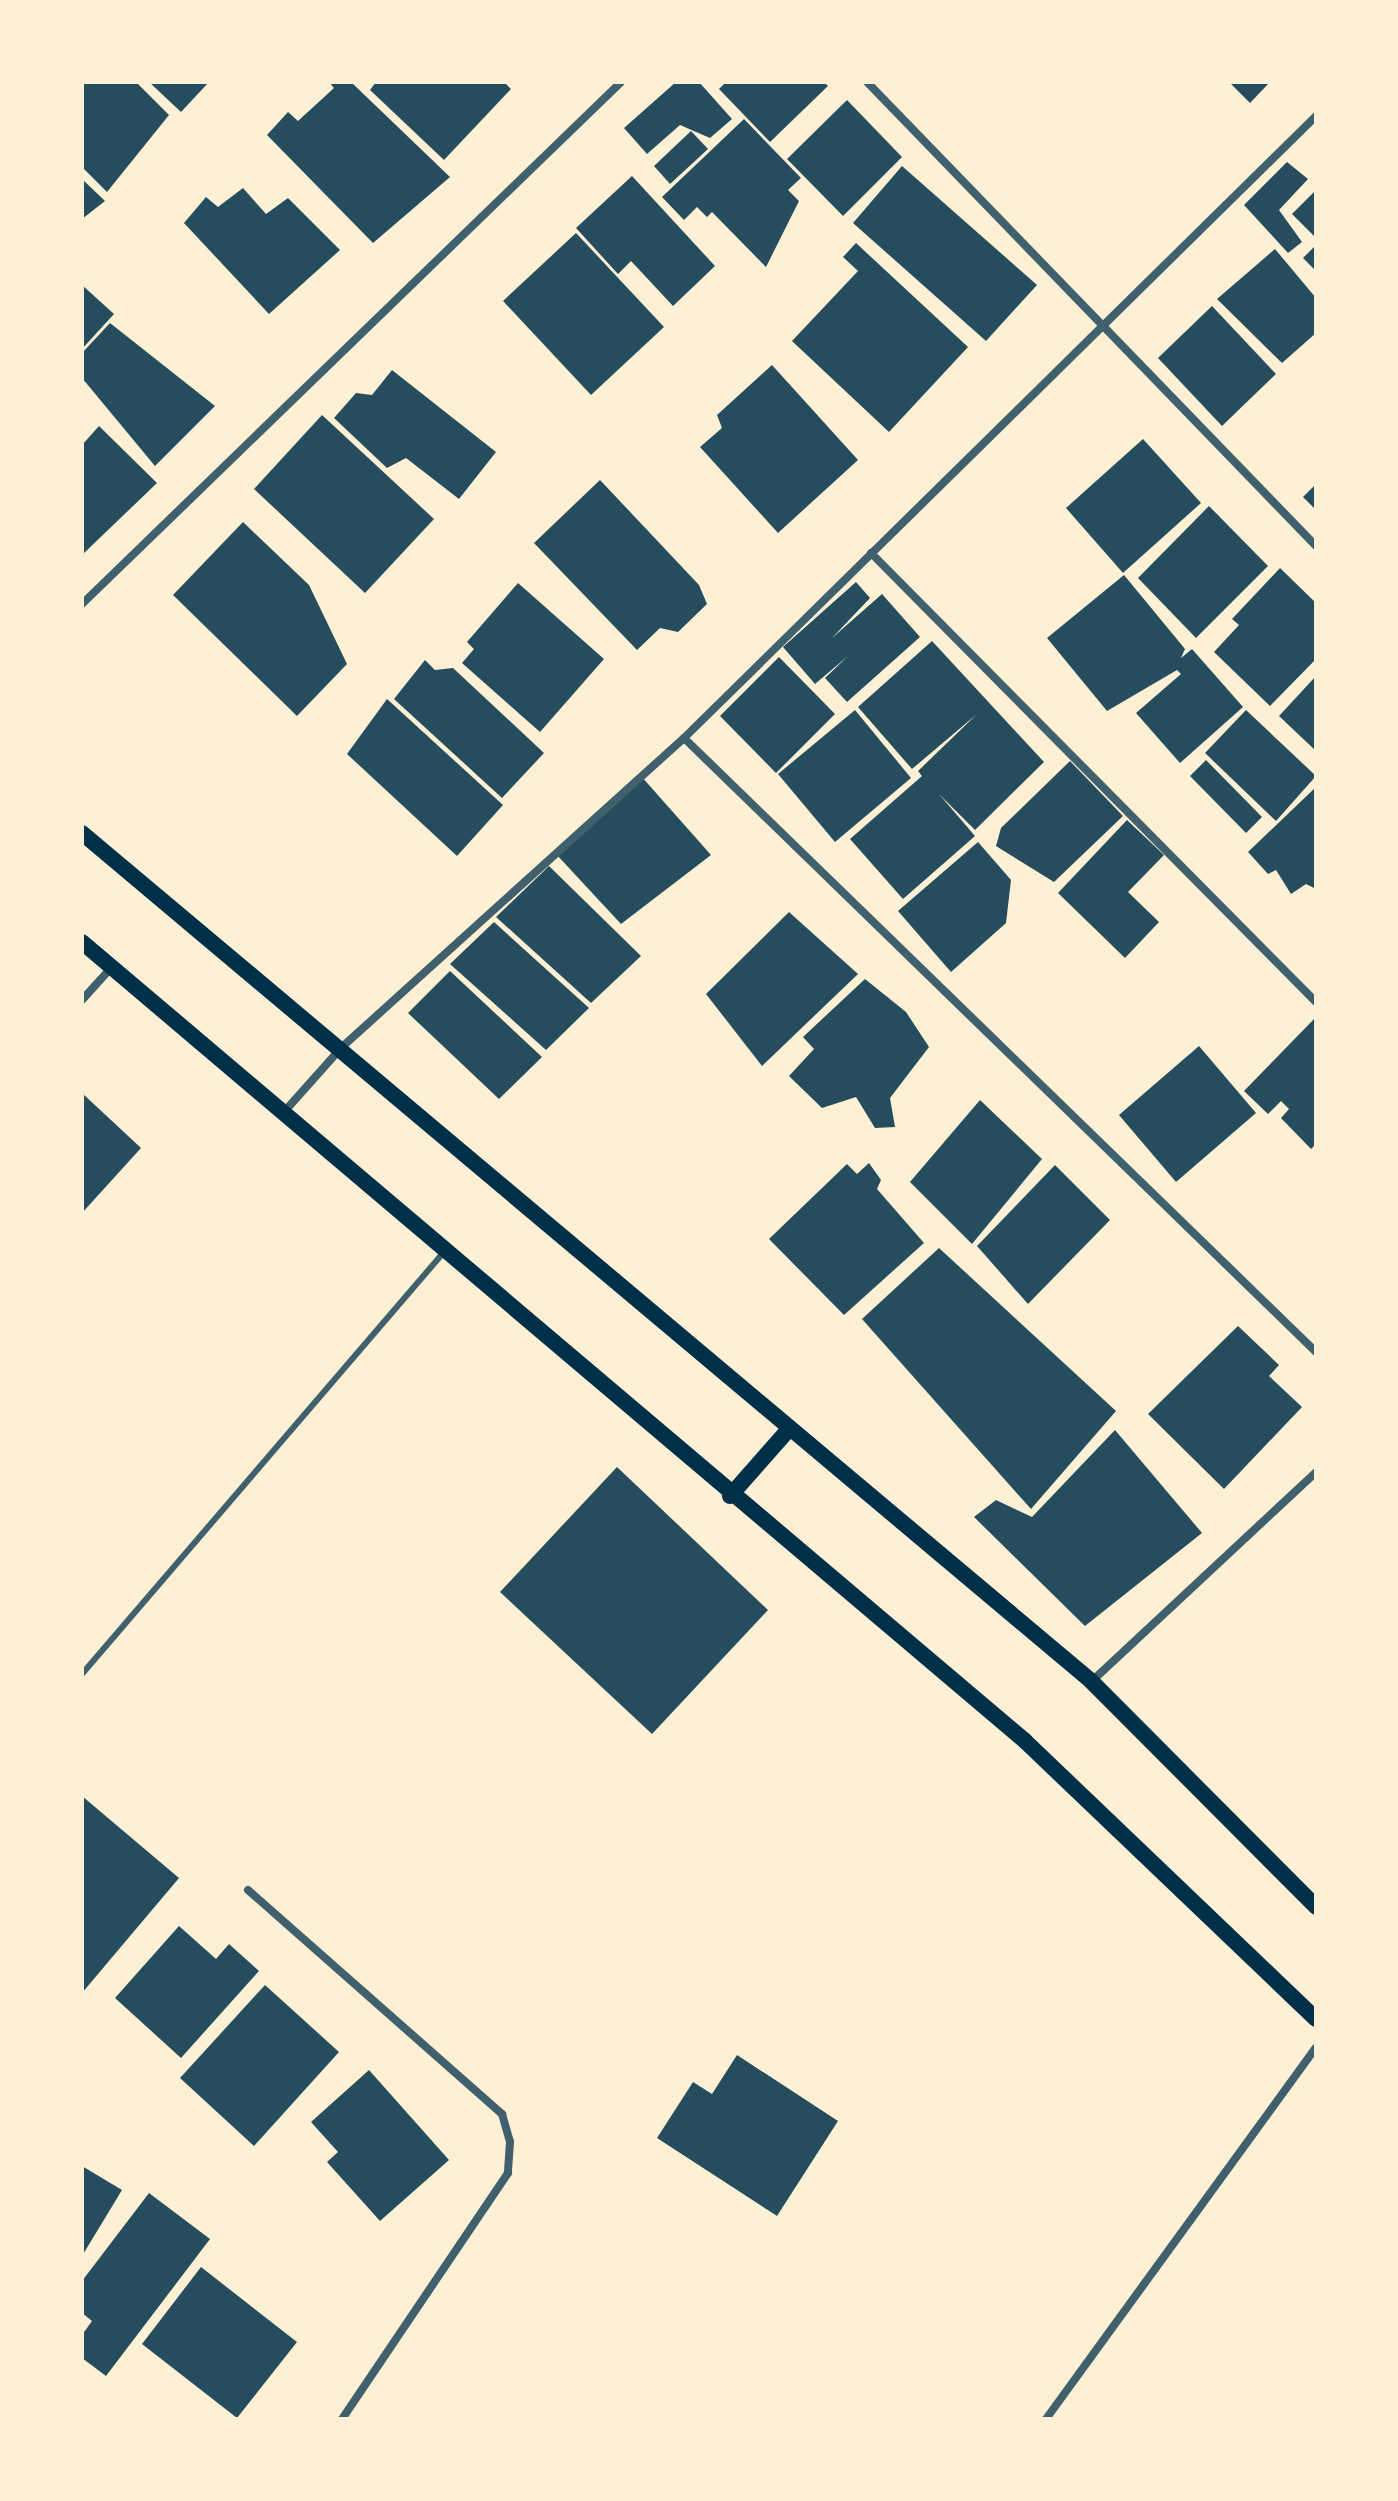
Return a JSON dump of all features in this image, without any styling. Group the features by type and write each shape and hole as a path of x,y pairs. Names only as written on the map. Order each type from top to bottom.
{"main road":[{"path":"82,833 342,1047 789,1429 1091,1681 1316,1907"},
{"path":"82,942 449,1246 730,1496 1025,1741 1316,2019"},
{"path":"730,1496 789,1429"}],"street":[{"path":"82,604 621,82"},
{"path":"867,82 1316,546"},
{"path":"284,1112 342,1047 684,738 1316,116"},
{"path":"871,553 1316,1002"},
{"path":"684,738 1316,1352"},
{"path":"82,1000 111,967"},
{"path":"1091,1681 1316,1472"},
{"path":"248,1890 502,2114 510,2142 508,2173 342,2419"},
{"path":"1046,2419 1316,2048"}],"lane":[{"path":"82,1674 449,1246"}],"building":[{"path":"82,82 136,82 169,115 107,192 82,167"},
{"path":"149,82 209,82 181,112"},
{"path":"329,82 351,82 450,177 373,243 267,135 288,112 298,121 334,88"},
{"path":"376,82 504,82 511,89 444,160 370,90"},
{"path":"676,82 699,82 732,119 710,138 680,125 647,154 624,128"},
{"path":"726,82 824,82 828,86 770,142 719,89"},
{"path":"1229,82 1270,82 1250,103"},
{"path":"847,100 902,157 843,216 787,159"},
{"path":"744,119 801,178 788,190 799,201 766,267 712,212 707,217 697,207 684,220 662,197"},
{"path":"691,131 708,149 670,184 654,166"},
{"path":"1287,162 1308,179 1279,210 1302,242 1288,253 1244,205"},
{"path":"902,166 1037,285 986,341 853,223"},
{"path":"632,176 715,266 673,306 631,261 618,274 576,228"},
{"path":"82,179 105,201 82,219"},
{"path":"243,188 266,214 288,198 340,250 269,314 184,223 206,197 218,207"},
{"path":"1316,190 1316,238 1292,214"},
{"path":"576,233 664,327 591,395 503,301"},
{"path":"856,243 968,347 889,432 792,341 858,271 843,257"},
{"path":"1316,245 1316,271 1303,258"},
{"path":"1275,249 1316,298 1316,333 1282,363 1217,299"},
{"path":"82,285 114,314 82,349"},
{"path":"1212,306 1276,374 1222,426 1158,358"},
{"path":"110,323 215,406 155,466 82,378 82,353"},
{"path":"772,365 858,460 778,533 700,447 722,428 717,415"},
{"path":"392,370 496,452 459,499 406,458 387,468 334,418 356,393 372,395"},
{"path":"322,415 434,519 365,593 254,489"},
{"path":"99,426 157,483 82,555 82,445"},
{"path":"1143,439 1201,503 1123,573 1066,508"},
{"path":"600,480 699,585 707,604 678,632 660,628 637,650 534,543"},
{"path":"1316,484 1316,510 1303,497"},
{"path":"1209,506 1268,566 1196,638 1138,578"},
{"path":"243,522 309,585 347,664 297,716 173,595"},
{"path":"1280,568 1316,603 1316,659 1270,706 1214,652 1239,625 1232,619"},
{"path":"1124,575 1185,649 1181,658 1192,649 1243,707 1180,763 1136,713 1181,674 1177,670 1107,711 1047,638"},
{"path":"856,582 870,598 832,638 882,594 920,637 847,702 825,678 848,656 815,684 783,647"},
{"path":"518,583 604,659 540,732 462,663 474,649 467,642"},
{"path":"932,641 1044,762 975,830 939,794 975,836 903,899 850,839 922,776 918,771 977,714 912,769 858,707"},
{"path":"779,657 835,714 776,773 720,716"},
{"path":"425,660 435,670 453,668 544,753 502,798 394,699"},
{"path":"1316,676 1316,751 1279,716"},
{"path":"387,699 503,805 457,856 347,754"},
{"path":"855,710 911,778 835,842 778,774"},
{"path":"1246,710 1316,776 1276,821 1205,753"},
{"path":"1206,760 1262,817 1246,833 1190,776"},
{"path":"1070,761 1123,816 1054,882 996,846 1001,828"},
{"path":"641,776 711,855 621,924 556,854"},
{"path":"1316,787 1316,889 1306,884 1291,894 1276,870 1268,874 1248,852"},
{"path":"1127,820 1164,855 1128,892 1159,922 1125,958 1058,893"},
{"path":"978,842 1011,880 1006,923 951,972 898,911"},
{"path":"549,866 641,956 591,1003 496,917"},
{"path":"789,912 858,974 762,1066 706,994"},
{"path":"494,922 589,1008 546,1050 450,964"},
{"path":"450,971 542,1057 499,1099 408,1013"},
{"path":"865,979 906,1012 929,1047 890,1098 895,1127 875,1128 856,1097 822,1108 789,1076 814,1049 803,1037"},
{"path":"1316,1017 1316,1144 1311,1149 1281,1118 1289,1109 1281,1101 1268,1114 1244,1091"},
{"path":"1199,1046 1256,1113 1176,1182 1119,1115"},
{"path":"82,1093 141,1148 82,1213"},
{"path":"980,1100 1042,1159 972,1244 910,1182"},
{"path":"869,1163 881,1180 877,1189 924,1243 844,1315 769,1239 847,1164 857,1174"},
{"path":"1055,1165 1110,1220 1028,1304 977,1246"},
{"path":"939,1248 1116,1411 1031,1509 862,1319"},
{"path":"1238,1326 1279,1365 1269,1376 1302,1407 1224,1489 1148,1414"},
{"path":"1115,1430 1202,1533 1085,1626 974,1517 996,1500 1032,1517"},
{"path":"617,1467 768,1610 652,1734 500,1592"},
{"path":"82,1796 179,1878 82,1993"},
{"path":"179,1926 216,1959 229,1944 259,1971 181,2058 115,1998"},
{"path":"265,1985 339,2052 254,2146 180,2078"},
{"path":"737,2055 838,2121 777,2216 657,2138 693,2082 712,2094"},
{"path":"369,2070 449,2160 380,2221 327,2162 338,2152 311,2122"},
{"path":"82,2166 122,2190 82,2256"},
{"path":"149,2193 210,2239 106,2376 82,2358 82,2335 92,2321 82,2313 82,2281"},
{"path":"201,2267 297,2342 237,2418 142,2344"}]}
